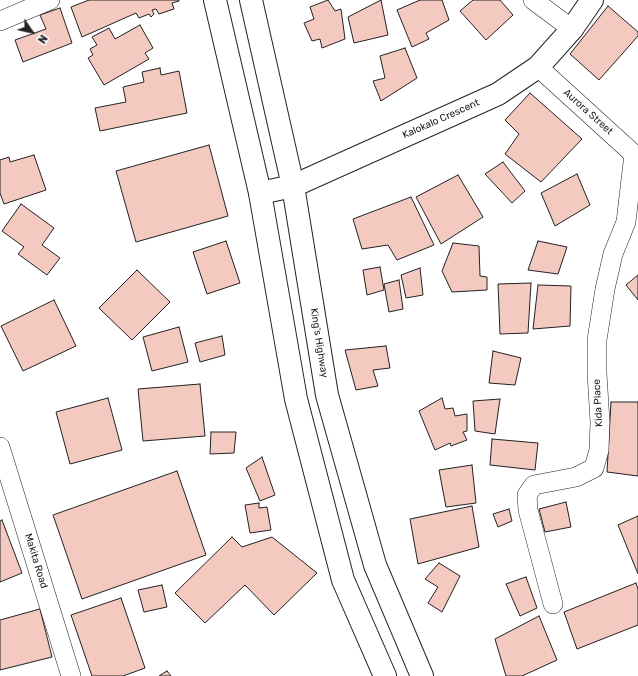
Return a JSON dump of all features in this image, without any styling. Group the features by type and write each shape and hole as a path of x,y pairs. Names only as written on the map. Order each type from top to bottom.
{"main road":[{"path":"215,0 260,193 296,399 343,580 385,676"},
{"name":"King's Highway","path":"251,0 293,186 327,395 375,565 422,676"},
{"name":"Kalokalo Crescent","path":"260,193 293,186 498,94 538,67 572,29 592,0"}],"street":[{"path":"0,21 50,0"},
{"path":"533,0 572,29"},
{"name":"Aurora Street","path":"538,67 636,156"},
{"name":"Kida Place","path":"553,604 528,510 527,495 534,485 576,477 594,468 599,450 600,422 597,373 597,340 604,289 613,254 626,222 636,156"},
{"name":"Makita Road","path":"0,446 71,676"}],"building":[{"path":"89,0 179,1 172,3 174,9 159,14 156,9 152,10 154,14 151,17 149,14 139,18 136,13 82,37 71,7"},
{"path":"328,0 335,11 341,9 345,39 322,48 320,39 312,41 304,23 314,19 310,7"},
{"path":"381,0 388,35 354,43 348,17"},
{"path":"420,0 442,0 449,20 426,33 429,39 412,47 397,10"},
{"path":"473,0 500,0 513,15 486,40 460,11"},
{"path":"608,6 638,32 638,36 599,80 570,54"},
{"path":"60,8 72,43 23,62 15,40 46,29 40,15"},
{"path":"140,25 153,48 145,53 149,59 104,85 88,58 93,55 90,49 97,45 92,37 109,28 115,39"},
{"path":"405,48 417,78 381,101 373,81 385,78 380,56"},
{"path":"160,68 161,75 179,71 187,113 100,131 95,108 126,102 123,87 144,82 142,72"},
{"path":"530,93 582,139 541,182 505,154 519,134 505,120"},
{"path":"209,145 228,216 136,242 116,171"},
{"path":"34,155 46,190 4,204 0,193 0,160 9,157 10,162"},
{"path":"503,162 525,191 512,203 485,174"},
{"path":"577,174 590,205 555,226 541,193"},
{"path":"458,175 483,217 441,244 416,197"},
{"path":"411,197 434,245 397,260 388,245 362,249 353,219"},
{"path":"21,204 54,228 42,245 60,258 47,275 18,254 24,247 2,231"},
{"path":"226,241 240,283 207,294 193,252"},
{"path":"538,241 567,247 558,274 528,270"},
{"path":"453,243 479,246 480,276 487,277 487,290 452,292 442,271"},
{"path":"380,267 384,290 367,295 363,270"},
{"path":"420,268 423,295 406,298 401,275"},
{"path":"137,270 170,302 132,340 99,308"},
{"path":"638,275 638,300 626,285"},
{"path":"399,280 403,309 389,312 384,284"},
{"path":"531,283 528,333 500,334 498,284"},
{"path":"538,285 571,286 570,326 533,329"},
{"path":"54,300 76,346 23,371 1,326"},
{"path":"179,327 188,362 152,371 143,337"},
{"path":"222,336 225,355 200,362 195,343"},
{"path":"386,346 390,368 373,370 378,386 356,390 345,350"},
{"path":"493,351 521,358 515,385 489,383"},
{"path":"200,384 205,436 143,441 138,389"},
{"path":"108,398 122,450 70,464 56,412"},
{"path":"442,398 445,409 453,408 455,416 467,414 467,431 463,432 467,440 451,446 450,443 435,450 419,411"},
{"path":"500,399 495,434 475,431 473,401"},
{"path":"611,402 638,402 638,476 607,472"},
{"path":"211,432 236,432 234,453 210,454"},
{"path":"492,439 538,443 535,470 490,465"},
{"path":"262,457 275,495 260,501 246,468"},
{"path":"472,465 476,503 446,507 439,470"},
{"path":"177,471 206,555 82,599 53,515"},
{"path":"566,502 571,527 545,532 539,509"},
{"path":"259,503 259,508 267,507 271,530 250,533 245,505"},
{"path":"472,506 479,547 418,564 410,519"},
{"path":"509,509 512,521 498,527 493,514"},
{"path":"638,516 638,574 618,525"},
{"path":"2,520 22,573 0,582 0,521"},
{"path":"232,537 242,547 272,537 317,573 274,615 245,585 205,623 175,593"},
{"path":"439,563 460,576 442,612 428,603 438,587 425,579"},
{"path":"526,577 537,608 520,616 506,584"},
{"path":"636,583 638,589 638,625 577,649 564,612"},
{"path":"162,585 167,607 144,612 138,590"},
{"path":"121,598 145,668 123,676 92,676 71,615"},
{"path":"40,609 52,657 0,670 0,620"},
{"path":"539,616 557,660 522,676 506,676 495,639"},
{"path":"167,671 171,676 159,676"}]}
